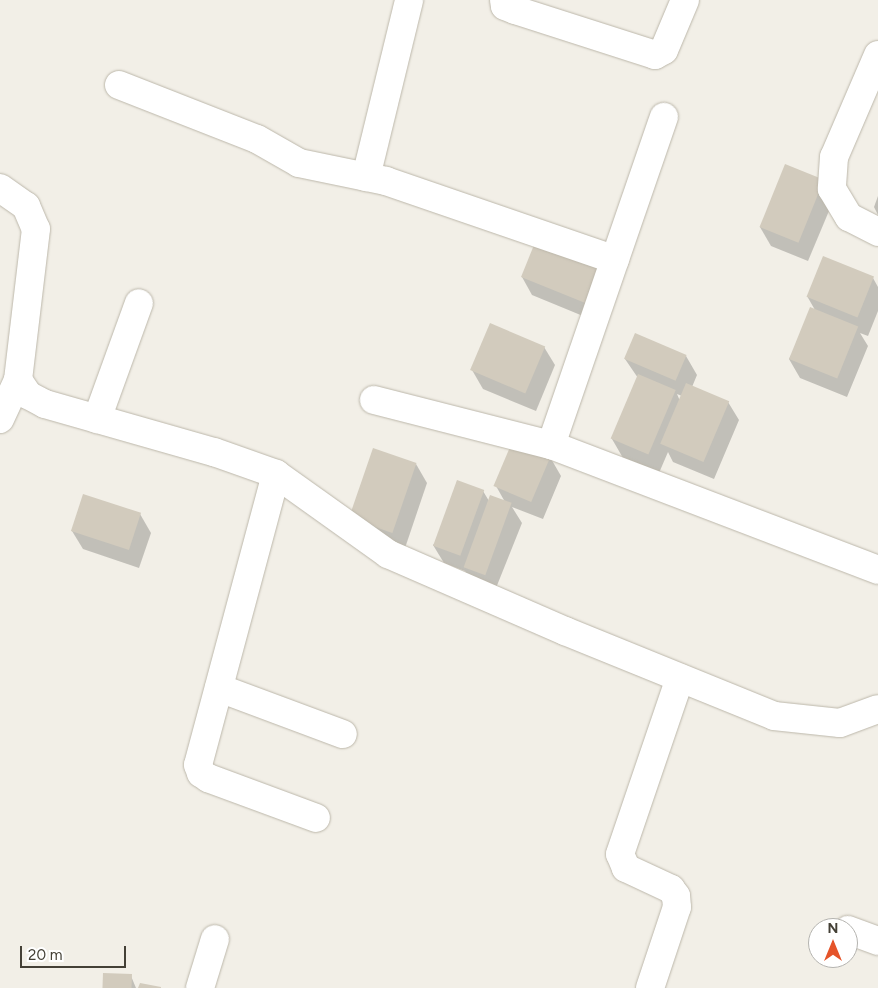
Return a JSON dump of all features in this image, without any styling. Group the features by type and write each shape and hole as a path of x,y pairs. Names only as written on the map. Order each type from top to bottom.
{"street":[{"path":"366,177 409,0"},
{"path":"504,0 505,6 515,10 655,55 664,50 685,0"},
{"path":"878,55 834,157 832,190 849,217 878,232"},
{"path":"119,85 257,138 299,162 366,177 615,260"},
{"path":"551,445 664,117"},
{"path":"0,188 26,206 36,229 18,380 0,419"},
{"path":"97,419 139,303"},
{"path":"18,380 28,395 45,404 214,452 276,474 388,554 565,631 774,716 840,723 878,709"},
{"path":"374,400 551,445 878,570"},
{"path":"276,474 198,765 201,773 316,818"},
{"path":"650,988 677,907 676,896 671,889 626,868 620,854 680,678"},
{"path":"219,688 343,734"},
{"path":"858,934 878,941"},
{"path":"200,988 215,939"}],"building":[{"path":"785,164 824,180 798,243 760,227"},
{"path":"536,240 605,268 590,305 521,277"},
{"path":"823,256 874,277 858,317 807,297"},
{"path":"810,307 858,326 837,378 789,359"},
{"path":"490,323 545,346 525,393 470,370"},
{"path":"635,333 687,355 676,381 624,359"},
{"path":"638,374 676,390 648,454 611,438"},
{"path":"686,383 729,401 703,462 660,444"},
{"path":"513,440 551,456 531,502 493,486"},
{"path":"373,448 416,463 392,533 349,518"},
{"path":"457,480 484,490 460,556 433,546"},
{"path":"83,494 141,513 129,550 71,531"},
{"path":"490,495 512,503 485,575 464,567"},
{"path":"103,973 132,974 131,988 102,988"},
{"path":"140,983 161,987 161,988 138,988"}]}
